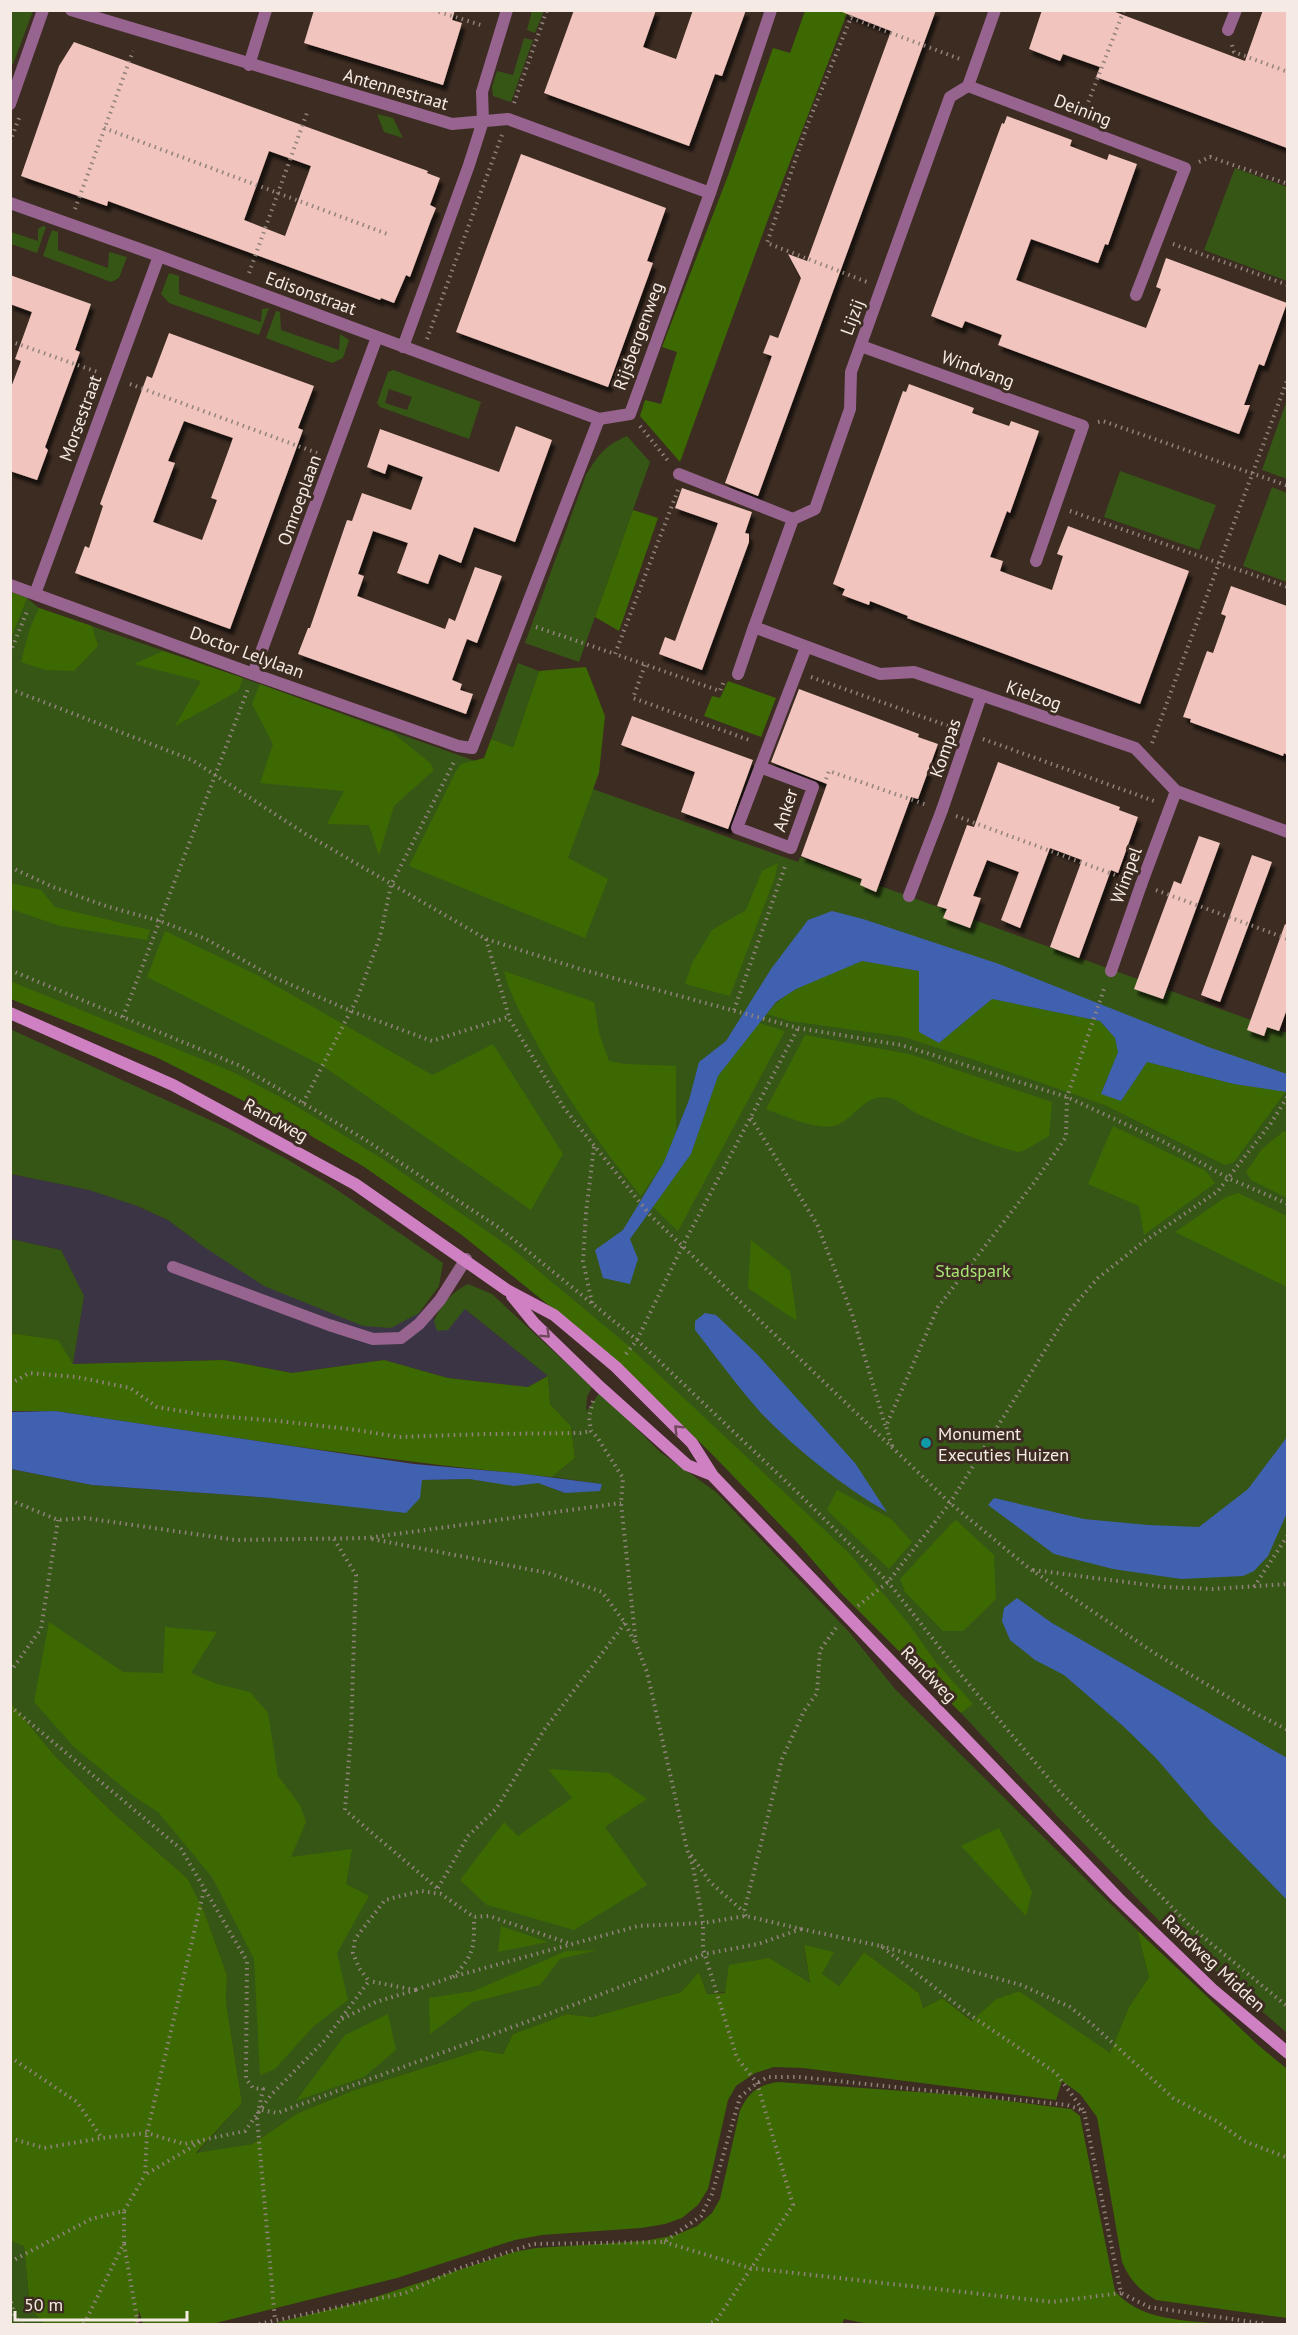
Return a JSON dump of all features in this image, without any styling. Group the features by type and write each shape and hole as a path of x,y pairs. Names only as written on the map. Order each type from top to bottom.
{"main road":[{"name":"Randweg","path":"10,1013 184,1090 355,1184 466,1259 507,1290 554,1315 616,1367 692,1443 713,1476 1118,1898"},
{"name":"Randweg","path":"507,1290 534,1323 600,1387 687,1465 713,1476"},
{"name":"Randweg Midden","path":"1118,1898 1212,1989 1287,2053"}],"street":[{"path":"10,104 43,10"},
{"name":"Antennestraat","path":"71,10 452,124 508,119 710,193"},
{"path":"249,65 266,10"},
{"path":"403,347 483,121 482,92 507,10"},
{"name":"Rijsbergenweg","path":"598,419 630,414 710,193 771,10"},
{"name":"Lijzij","path":"793,519 815,509 850,409 851,372 950,97 968,86 995,10"},
{"path":"1228,30 1236,10"},
{"name":"Deining","path":"968,86 1185,168"},
{"path":"1136,295 1185,168"},
{"name":"Edisonstraat","path":"10,203 598,419"},
{"name":"Morsestraat","path":"34,594 159,256"},
{"name":"Omroeplaan","path":"254,674 377,337"},
{"name":"Windvang","path":"861,346 1083,426"},
{"path":"472,748 598,419"},
{"path":"1036,561 1083,426"},
{"path":"681,475 793,519 738,674"},
{"name":"Doctor Lelylaan","path":"10,585 458,746 472,748"},
{"name":"Kielzog","path":"754,627 880,674 914,672 1135,748 1176,791 1287,832"},
{"name":"Anker","path":"760,767 813,787 791,848 737,828 760,767 806,647"},
{"name":"Kompas","path":"909,896 942,810 981,696"},
{"name":"Wimpel","path":"1111,971 1176,791"},
{"path":"173,1267 373,1339 400,1338 419,1324 440,1300 466,1259"}],"path":[{"path":"434,10 501,31"},
{"path":"422,354 548,10"},
{"path":"854,10 807,126 766,243 882,288"},
{"path":"1078,128 1124,10"},
{"path":"851,18 976,64"},
{"path":"1228,30 1234,52 1287,72"},
{"path":"74,214 133,51"},
{"path":"247,277 308,110"},
{"path":"104,128 390,235"},
{"path":"1185,168 1210,157 1287,184"},
{"path":"1158,238 1287,285"},
{"path":"10,341 333,459"},
{"path":"1146,760 1287,378"},
{"path":"615,654 681,475 630,414"},
{"path":"1083,426 1103,421 1287,486"},
{"path":"1055,506 1287,587"},
{"path":"10,652 34,594"},
{"path":"521,623 720,691 725,679 738,674"},
{"path":"645,665 633,698 768,747"},
{"path":"123,1017 217,776 254,674"},
{"path":"10,689 192,760 304,833 486,939 580,969 798,1029 901,1045 1067,1097 1164,1142 1228,1178 1287,1204"},
{"path":"303,1103 351,1011 380,938 391,885 450,766 456,760 468,755 472,748"},
{"path":"813,787 821,790 829,771 942,810 1287,939"},
{"path":"734,1010 791,848"},
{"path":"10,867 109,907 160,921 206,939 271,976 351,1011 432,1041 508,1017"},
{"path":"486,939 508,1017 564,1108 650,1215 950,1503 1030,1569 1156,1654 1287,1730"},
{"path":"886,1426 938,1307 1036,1180 1066,1137 1067,1097 1100,1000"},
{"path":"616,1367 637,1340 682,1245 798,1029"},
{"path":"745,1914 782,1759 804,1711 817,1693 820,1650 847,1615 888,1582 950,1503 1077,1302 1098,1278 1142,1243 1218,1191 1271,1123 1287,1096"},
{"path":"751,1117 816,1224 852,1314 892,1446"},
{"path":"592,1304 583,1262 594,1147"},
{"path":"10,1384 29,1373 76,1377 130,1388 157,1407 205,1415 278,1421 398,1437 591,1431"},
{"path":"600,1387 594,1395 589,1417 591,1431 623,1478 621,1503 636,1644"},
{"path":"10,1500 58,1520 86,1518 236,1540 367,1538 621,1503"},
{"path":"10,1672 41,1629 58,1520"},
{"path":"1254,1587 1287,1535"},
{"path":"334,1538 356,1575 351,1733 345,1810 437,1888 441,1894 474,1917 489,1916 572,1944"},
{"path":"367,1538 548,1573 602,1592 625,1623 636,1644 650,1682 687,1849 693,1866 703,1923 703,1949 737,2058 757,2083 793,2205 716,2321 707,2325"},
{"path":"1030,1569 1050,1574 1164,1587 1254,1587 1287,1584"},
{"path":"437,1888 468,1836 496,1809 544,1730 625,1623"},
{"path":"10,1706 181,1850 247,1961 246,2079 253,2088 263,2089 256,2118 275,2320"},
{"path":"687,1849 710,1882 745,1914"},
{"path":"138,2325 124,2244 124,2211 145,2175 147,2133 204,1889"},
{"path":"415,1990 369,1981 358,1968 353,1953 355,1939 385,1900 421,1891 441,1894"},
{"path":"341,2019 376,2002 452,1977 638,1926 703,1923 745,1914 881,1946 1021,1984 1070,2007 1173,2098 1216,2121 1244,2141 1287,2158"},
{"path":"452,1977 468,1962 474,1944 474,1917"},
{"path":"262,2110 277,2113 581,2002 705,1954 758,1944 801,1929"},
{"path":"881,1946 970,2015 1056,2073 1084,2111 1120,2293"},
{"path":"10,2138 44,2148 147,2133 184,2144 245,2131 271,2096 326,2040 369,1981"},
{"path":"10,2057 76,2102 102,2138"},
{"path":"664,2242 701,2216 712,2194 740,2097 757,2083 768,2078 799,2078 1067,2105 1084,2111"},
{"path":"145,2175 205,2139"},
{"path":"10,2262 91,2219 124,2211"},
{"path":"259,2325 405,2293 457,2269 533,2244 664,2242 750,2268 1052,2302 1120,2293 1149,2307 1266,2325"},
{"path":"84,2325 124,2244"},
{"path":"10,2296 12,2316 21,2325"}],"shaded area":[{"path":"11,1174 89,1190 137,1206 168,1220 204,1247 419,1314 421,1310 435,1319 465,1309 548,1376 528,1387 448,1378 384,1360 292,1373 224,1360 73,1364 84,1296 61,1250 11,1239"}],"green space":[{"path":"10,11 33,11 13,64 10,63"},
{"path":"532,11 544,11 535,33 527,30"},
{"path":"805,11 848,11 767,222 680,462 640,416 645,400 661,404 677,352 662,347 729,173 773,48 790,53"},
{"path":"524,38 533,40 511,102 493,96 492,87 497,71 513,75"},
{"path":"377,114 393,118 403,138 384,132"},
{"path":"1235,168 1287,187 1287,281 1204,250"},
{"path":"46,227 37,253 11,244 11,232 38,241 38,229"},
{"path":"52,230 58,232 58,250 108,268 109,252 127,257 119,278 111,282 43,256"},
{"path":"169,273 179,276 179,294 261,322 262,309 269,308 259,335 169,303 161,294"},
{"path":"276,311 280,312 281,330 339,350 340,334 349,340 343,358 332,363 266,338"},
{"path":"393,370 481,402 469,439 380,407 377,403 388,372","holes":["389,389 412,397 407,410 385,403"]},
{"path":"1287,400 1287,479 1262,470"},
{"path":"627,436 650,462 579,662 525,643 586,475 603,451"},
{"path":"1120,471 1216,505 1199,550 1104,517"},
{"path":"1272,487 1287,493 1287,582 1243,566"},
{"path":"633,510 658,518 619,631 595,617"},
{"path":"10,592 27,598 11,638"},
{"name":"Stadspark","path":"11,592 27,598 39,608 475,761 593,789 798,862 800,857 1287,1033 1287,2033 1169,1931 961,1713 841,1593 796,1541 711,1453 613,1357 462,1235 363,1166 294,1126 156,1057 11,999"},
{"path":"39,608 92,626 98,646 74,671 45,670 21,662 30,628"},
{"path":"163,651 243,678 238,691 175,726 201,681 134,664"},
{"path":"518,663 539,671 513,747 491,739"},
{"path":"586,667 605,716 599,773 568,858 608,879 585,938 409,866 461,764 484,758 491,739 513,747 539,671"},
{"path":"728,681 776,698 761,737 704,716 712,696 720,698"},
{"path":"260,684 393,733 430,763 434,770 394,806 379,855 369,825 327,824 344,791 260,783 273,744 252,704"},
{"path":"778,863 775,877 730,996 685,984 692,963 712,930 746,910 762,871"},
{"path":"11,883 41,890 55,907 150,930 147,940 60,926 11,909"},
{"path":"165,931 257,975 432,1075 493,1044 563,1154 531,1210 323,1066 147,977"},
{"path":"862,961 919,971 919,1031 939,1043 992,999 1100,1021 1115,1038 1118,1052 1101,1093 1121,1101 1147,1062 1234,1084 1286,1091 1234,1162 1225,1165 1105,1105 972,1059 904,1037 790,1021 767,1014 786,995 798,988"},
{"path":"504,971 594,1002 599,1033 609,1061 625,1064 676,1066 676,1132 664,1162 641,1196 595,1137 555,1075 519,1009"},
{"path":"10,981 233,1072 291,1103 381,1158 511,1248 625,1343 848,1552 908,1623 935,1661 973,1704 961,1713 841,1593 796,1541 711,1453 613,1357 462,1235 363,1166 294,1126 156,1057 11,999"},
{"path":"759,1023 785,1031 678,1231 653,1207 691,1154 718,1076"},
{"path":"10,1029 223,1126 283,1157 330,1185 443,1263 439,1286 419,1313 391,1328 363,1326 264,1286 204,1247 168,1220 137,1206 89,1190 11,1174"},
{"path":"805,1035 909,1054 1052,1102 1049,1136 1018,1152 955,1130 918,1114 897,1101 881,1097 868,1102 846,1120 832,1126 804,1123 766,1109"},
{"path":"1113,1126 1206,1171 1215,1183 1144,1235 1139,1206 1088,1184"},
{"path":"1284,1131 1287,1133 1287,1198 1251,1180 1246,1172 1262,1149"},
{"path":"1238,1193 1287,1216 1287,1287 1175,1232 1226,1197"},
{"path":"11,1239 61,1250 84,1296 73,1364 57,1340 11,1333"},
{"path":"751,1240 790,1271 797,1321 748,1288"},
{"path":"468,1284 492,1294 592,1387 587,1397 586,1412 600,1392 660,1452 716,1492 850,1633 895,1689 1137,1930 1149,1977 1129,2007 1110,2054 1019,1991 996,1999 973,2021 942,1998 923,2008 919,1993 864,1952 839,1986 822,1975 804,1946 810,1984 707,1994 699,1972 681,1992 592,2017 567,2014 513,2034 503,2054 480,2050 354,2090 298,2113 252,2144 196,2154 242,2103 226,2002 227,1975 204,1911 188,1879 110,1810 56,1757 11,1703 11,1469 92,1485 272,1498 421,1480 469,1479 538,1483 565,1493 602,1484 552,1477 575,1458 571,1426 550,1404 548,1376 465,1309 448,1330 437,1331 434,1321 440,1309 452,1295"},
{"path":"11,1333 58,1340 73,1364 224,1360 292,1373 384,1360 448,1378 528,1387 548,1376 550,1404 571,1426 575,1458 552,1477 365,1456 55,1411 11,1411"},
{"path":"837,1490 891,1519 912,1542 889,1569 827,1510"},
{"path":"956,1520 994,1555 996,1599 963,1631 943,1631 905,1592 900,1579"},
{"path":"49,1622 123,1672 163,1673 165,1627 217,1632 191,1673 217,1684 250,1692 268,1713 278,1776 300,1805 306,1822 291,1857 352,1849 346,1884 369,1896 337,1953 348,2000 313,2027 275,2069 260,2075 254,1959 212,1877 158,1812 136,1798 74,1747 34,1702"},
{"path":"11,1703 56,1757 110,1810 188,1879 204,1911 227,1975 226,2002 242,2103 196,2153 252,2144 298,2113 354,2090 480,2050 503,2054 513,2034 567,2014 592,2017 681,1992 699,1972 707,1994 725,1993 729,1965 769,1958 810,1983 804,1945 834,1952 822,1974 839,1986 864,1952 919,1993 923,2008 942,1998 972,2021 996,1999 1019,1991 1110,2053 1129,2007 1149,1977 1137,1930 1258,2045 1287,2069 1287,2318 1156,2300 1136,2284 1122,2262 1097,2117 1080,2094 1062,2081 1056,2100 803,2068 774,2067 755,2073 736,2086 728,2100 708,2189 698,2205 682,2218 665,2224 641,2228 542,2235 515,2240 397,2278 212,2324 143,2324 139,2311 137,2324 44,2324 30,2308 24,2246 11,2241"},
{"path":"548,1769 609,1773 647,1799 605,1827 647,1885 574,1930 487,1905 460,1880 504,1822 518,1836 572,1798"},
{"path":"999,1828 1032,1892 1026,1916 961,1846"},
{"path":"501,1926 548,1942 498,1952"},
{"path":"597,1950 560,1959 540,1985 473,2002 430,2034 429,1998 474,1991 566,1951"},
{"path":"388,2014 396,2050 364,2077 296,2101 345,2035"},
{"path":"778,2082 961,2095 1071,2109 1080,2116 1115,2291 1125,2301 1149,2313 1219,2324 869,2324 844,2319 842,2324 271,2324 360,2302 514,2252 536,2248 644,2241 676,2235 697,2226 712,2213 720,2199 743,2104 755,2090"},
{"path":"11,2241 24,2245 30,2308 44,2324 11,2324"}],"water":[{"path":"832,911 999,964 1211,1048 1287,1074 1287,1092 1234,1084 1147,1062 1121,1101 1101,1094 1118,1052 1115,1038 1100,1021 992,999 939,1043 919,1032 919,971 862,961 796,989 776,1002 718,1076 691,1154 630,1239 638,1259 630,1284 603,1278 595,1250 623,1230 664,1162 689,1100 699,1062 726,1041 771,969 808,920"},
{"path":"705,1313 716,1315 758,1355 855,1463 887,1512 821,1467 761,1413 695,1330 695,1321"},
{"path":"55,1411 414,1464 517,1473 602,1484 600,1491 565,1493 538,1483 514,1486 469,1479 422,1480 420,1498 406,1513 272,1498 92,1485 11,1469 11,1412"},
{"path":"1287,1437 1287,1513 1268,1556 1254,1571 1243,1576 1181,1579 1113,1569 1054,1554 988,1505 994,1498 1084,1519 1199,1527 1248,1489"},
{"path":"1017,1598 1052,1623 1287,1758 1287,1900 1212,1823 1155,1757 1123,1726 1064,1675 1035,1660 1010,1640 1002,1621 1004,1608"}],"building":[{"path":"314,10 455,10 452,20 462,23 443,85 304,43"},
{"path":"574,10 656,10 643,47 676,59 693,10 746,10 722,76 715,74 689,146 544,93"},
{"path":"842,10 936,10 758,496 725,483 772,356 763,353 770,335 778,338 801,278 788,254 807,261 891,31 842,12"},
{"path":"1042,10 1110,10 1245,61 1263,10 1287,10 1287,148 1096,77 1100,67 1063,54 1060,61 1029,49"},
{"path":"74,42 428,171 427,173 440,178 430,205 436,208 410,277 406,275 394,303 381,298 380,300 108,201 107,206 21,176 59,66","holes":["269,151 311,166 285,236 244,220"]},
{"path":"1007,116 1072,140 1070,146 1107,160 1109,154 1137,164 1108,245 1105,244 1098,263 1031,239 1016,280 1146,328 1161,289 1156,287 1166,258 1287,303 1264,366 1259,364 1244,405 1250,405 1239,434 998,345 1002,335 965,321 962,328 931,316 1002,123 1004,124"},
{"path":"521,154 666,208 647,261 653,263 608,387 456,332"},
{"path":"10,275 91,304 75,350 80,352 45,447 48,450 37,480 10,471 10,390 21,361 15,359 32,312 10,304"},
{"path":"169,333 314,386 298,428 303,430 230,629 75,573 85,546 89,548 103,506 100,504 147,376 152,378","holes":["184,421 233,438 211,498 217,500 202,540 153,522 175,463 168,461"]},
{"path":"909,384 974,408 972,413 1009,426 1011,421 1039,431 1010,513 1007,511 990,557 1003,561 1000,571 1052,590 1063,556 1057,554 1068,526 1189,571 1140,704 907,618 908,616 870,601 869,605 842,595 845,589 833,584 903,391 906,392"},
{"path":"516,426 552,440 515,542 474,527 461,563 439,554 428,584 397,573 408,543 373,531 358,574 364,576 357,596 445,629 449,618 455,621 475,567 502,576 477,643 467,639 452,680 462,684 460,690 473,694 466,714 298,654 308,628 310,628 347,520 352,521 362,493 411,510 423,477 388,464 385,474 367,467 380,429 499,472"},
{"path":"682,488 752,512 745,533 749,534 749,542 702,670 659,654 665,637 675,641 718,523 675,508"},
{"path":"1231,586 1287,606 1287,755 1284,753 1283,756 1190,722 1191,719 1183,717 1207,651 1213,653 1226,616 1221,614"},
{"path":"799,689 919,734 918,737 938,744 918,799 911,797 876,892 860,885 862,879 801,856 827,784 771,762"},
{"path":"632,716 753,760 728,829 681,812 695,772 621,745"},
{"path":"998,762 1120,807 1119,810 1138,817 1118,873 1111,870 1079,958 1050,947 1082,860 1050,848 1020,928 1001,920 1019,872 987,860 973,896 981,898 970,928 943,918 947,909 937,906 967,825 974,827"},
{"path":"1199,836 1220,843 1163,999 1134,989 1174,881 1181,884"},
{"path":"1252,855 1272,862 1220,1002 1201,995"},
{"path":"1285,924 1287,925 1287,1009 1279,1031 1267,1027 1264,1036 1247,1030"}],"place":[{"name":"Monument Executies Huizen","path":"926,1443"}]}
